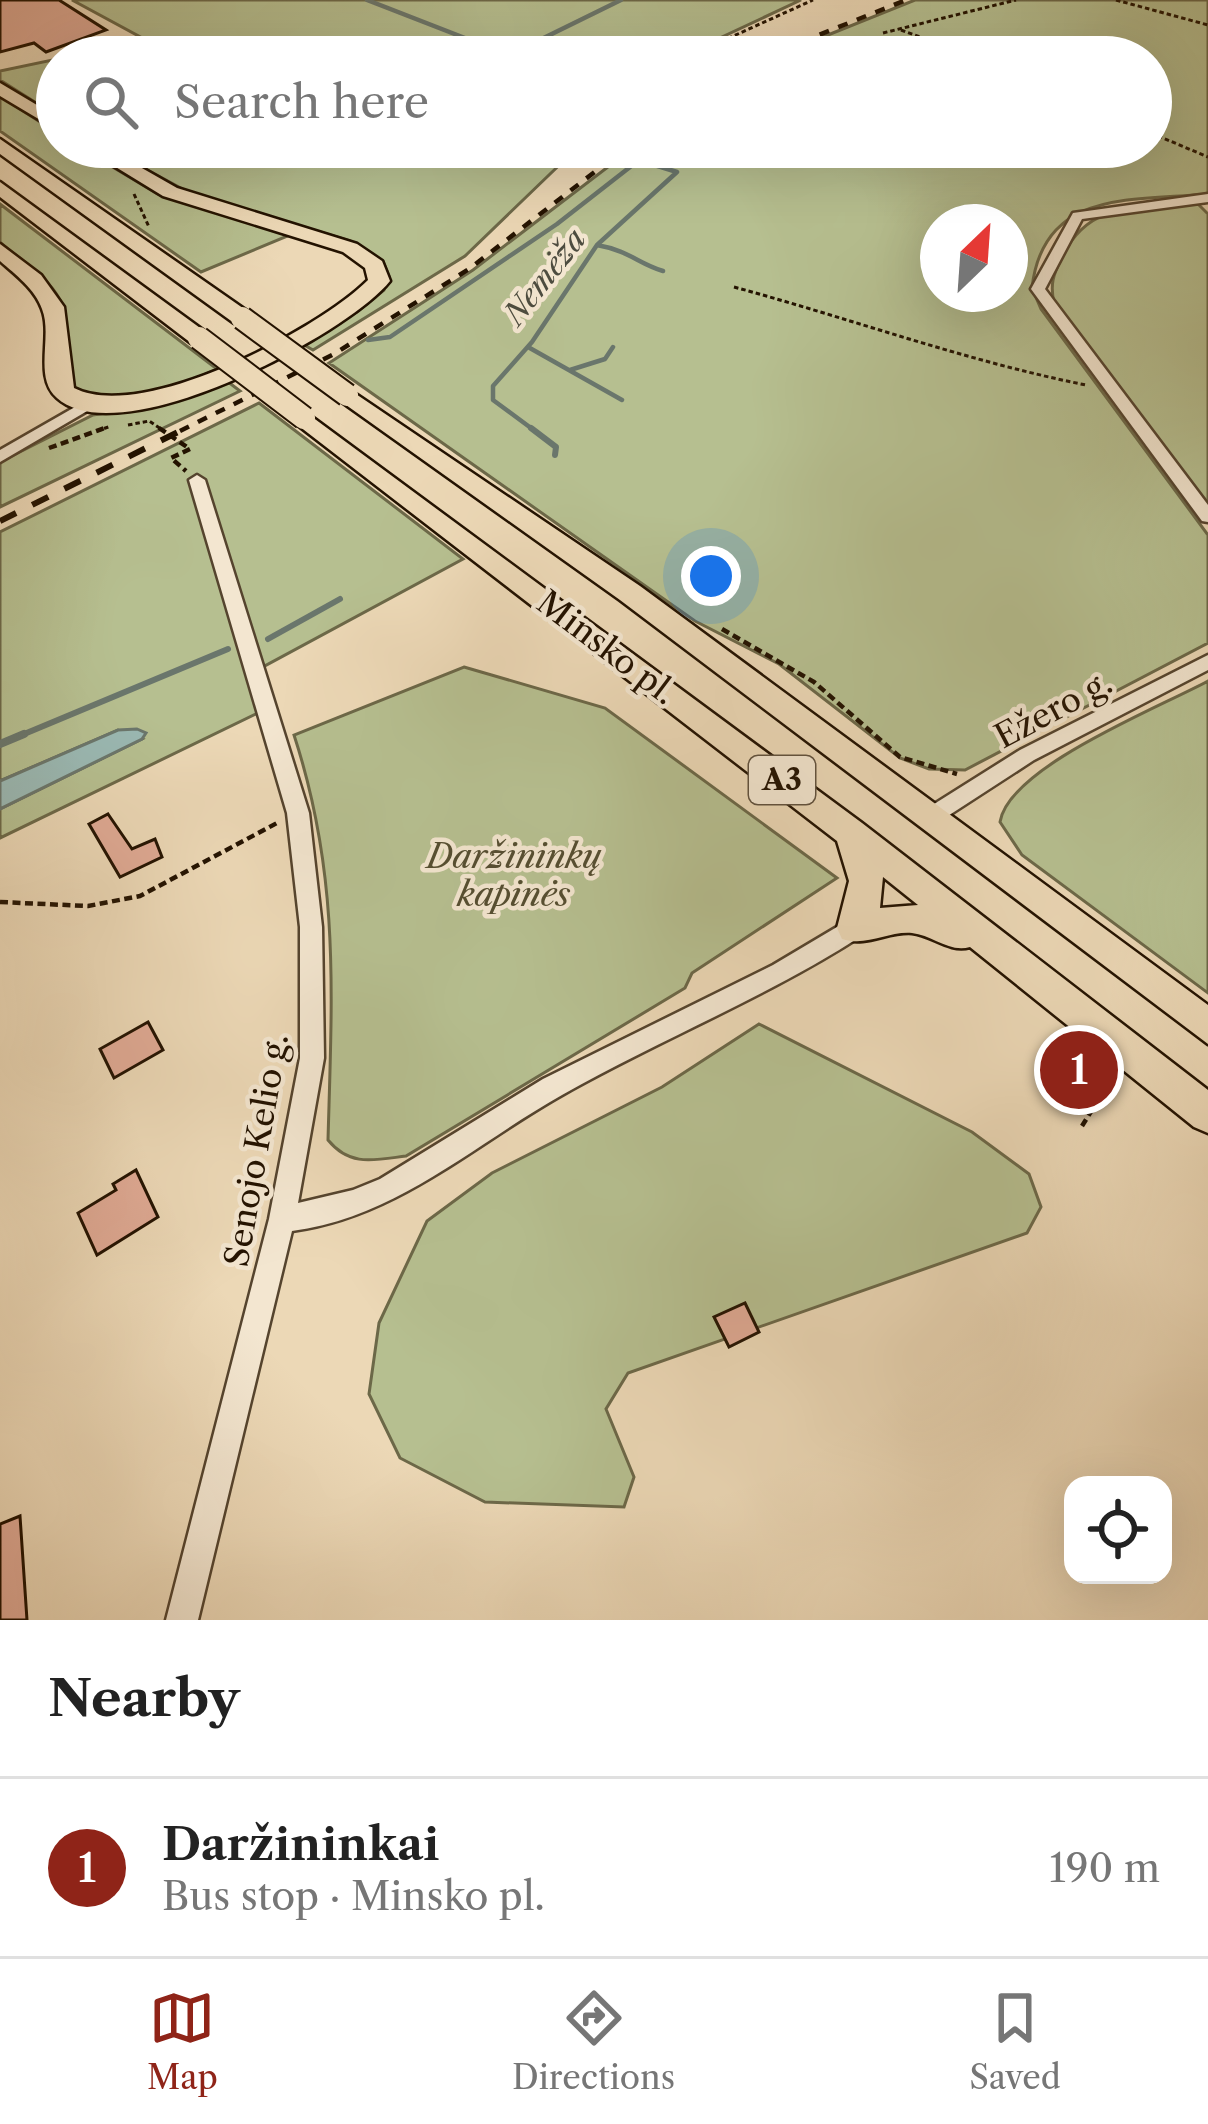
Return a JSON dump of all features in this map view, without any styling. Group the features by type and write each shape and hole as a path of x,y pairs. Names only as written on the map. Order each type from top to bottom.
{"highway":[{"path":"0,88 36,111"},
{"name":"Minsko pl.","path":"0,145 630,593 1208,1027"},
{"path":"0,250 46,294 56,318 58,382 65,393 88,404 130,405 171,395 336,316 380,281 375,265 350,248 170,192 128,168"},
{"name":"Minsko pl.","path":"0,188 850,832 991,948 1208,1114"},
{"path":"850,832 868,878 868,897 855,928"},
{"path":"855,928 911,918 991,948"}],"street":[{"path":"1205,201 1077,216 1038,289 1044,304 1208,517"},
{"path":"0,457 32,442 88,404"},
{"name":"Senojo Kelio g.","path":"182,1620 282,1219 312,1058 311,927 298,813 197,480"},
{"name":"Ežero g.","path":"930,817 1027,755 1208,662"},
{"path":"282,1219 320,1217 358,1206 551,1087 813,957 855,928"}],"path":[{"path":"733,36 813,0"},
{"path":"883,33 1016,0"},
{"path":"1116,0 1208,25"},
{"path":"901,30 917,36"},
{"path":"1172,142 1208,157"},
{"path":"129,187 151,231"},
{"path":"734,287 898,332 998,368 1110,389"},
{"path":"32,442 52,448 109,426 134,428 148,421 190,449 171,458 197,480"},
{"path":"715,625 770,652 827,691 878,742 915,768 959,774"},
{"path":"0,902 88,905 140,896 298,813"},
{"path":"1058,1057 1102,1094 1082,1126"}],"green space":[{"path":"72,0 801,0 724,36 138,36"},
{"path":"915,0 1208,0 1208,194 1122,201 1072,217 1053,233 1040,256 1032,288 1041,309 1208,535 1208,643 965,770 929,769 900,758 779,664 695,621 329,363 473,270 607,168 1172,168 1172,36 825,36"},
{"path":"36,63 36,103 0,80 0,71"},
{"path":"0,96 36,119 36,156 0,131"},
{"path":"53,168 114,168 158,194 290,235 201,272"},
{"path":"144,168 556,168 465,256 313,350 299,342 357,312 384,290 389,276 383,261 350,241 190,193"},
{"path":"0,204 217,369 119,399 82,393 67,373 60,300 41,276 0,242"},
{"path":"1198,204 1208,214 1208,507 1054,303 1052,291 1056,270 1073,239 1101,216 1118,210"},
{"path":"223,378 240,391 0,507 0,462 93,415 157,405"},
{"path":"259,403 463,559 248,675 260,712 0,838 0,809 142,739 118,730 0,781 0,532"},
{"name":"Daržininkų kapinės","path":"464,667 605,708 837,878 692,973 685,988 406,1156 354,1158 328,1140 331,985 326,887 309,787 294,735"},
{"path":"1208,681 1208,993 1022,855 1000,822 1009,801 1057,760"},
{"path":"759,1024 972,1132 1029,1174 1041,1207 1027,1233 628,1373 606,1409 634,1477 624,1507 485,1502 400,1458 369,1394 379,1323 427,1221 492,1173 662,1087"}],"water":[{"path":"118,730 146,733 142,739 0,809 0,781"}],"building":[{"path":"0,0 59,0 106,30 90,36 36,36 36,44 0,52"},
{"path":"108,814 132,849 155,839 162,857 120,877 89,824"},
{"path":"148,1022 163,1050 114,1078 100,1049"},
{"path":"136,1170 158,1217 97,1255 78,1213 116,1190 113,1184"},
{"path":"745,1303 759,1332 729,1347 714,1317"},
{"path":"20,1516 27,1620 0,1620 0,1524"}],"waterway":[{"path":"367,0 460,36"},
{"name":"Nemėža","path":"548,36 621,0"},
{"path":"368,340 390,337 557,224 629,168"},
{"name":"Nemėža","path":"597,245 677,172 664,168"},
{"name":"Nemėža","path":"533,430 493,400 493,386 532,342 597,245"},
{"path":"597,245 663,271"},
{"path":"528,347 622,400"},
{"path":"570,370 605,359 613,347"},
{"name":"Nemėža","path":"533,430 556,447 555,455"},
{"name":"Nemėža","path":"268,639 340,599"},
{"name":"Nemėža","path":"17,737 228,649"},
{"name":"Nemėža","path":"0,744 24,734"}],"railway":[{"path":"816,36 906,0"},
{"path":"0,521 334,354 469,269 600,168"}],"place":[{"name":"Daržininkai","path":"1079,1070"}]}
